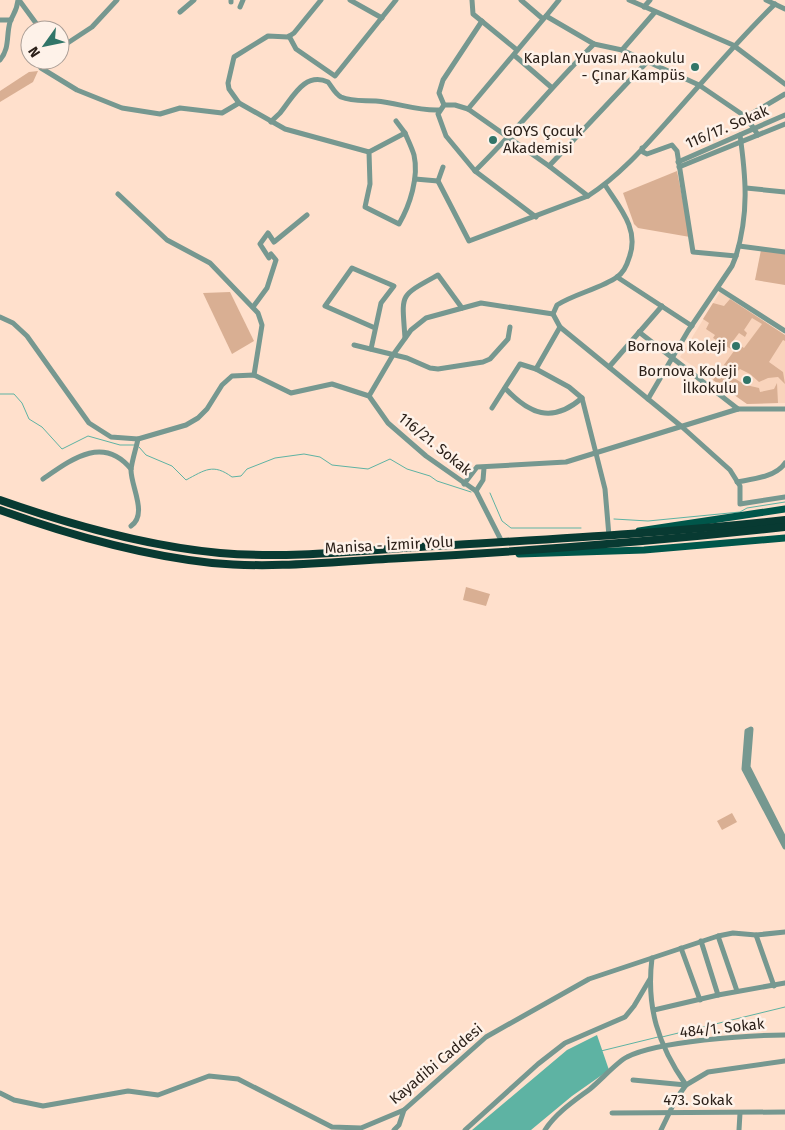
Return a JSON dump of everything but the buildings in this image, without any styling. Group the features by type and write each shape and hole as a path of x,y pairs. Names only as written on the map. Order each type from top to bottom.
{"highway":[{"name":"Manisa - İzmir Yolu","path":"0,500 59,520 124,537 220,553 249,554 334,552 611,536 785,520"},
{"name":"Manisa - İzmir Yolu","path":"0,510 58,531 107,545 180,559 259,565 501,552 672,540 785,527"}],"main road":[{"path":"611,536 785,509"},
{"path":"501,552 537,555 644,550 785,538"}],"street":[{"path":"0,60 5,54 11,20 16,14 19,0"},
{"path":"19,0 34,20"},
{"path":"180,12 194,0"},
{"path":"240,7 243,0"},
{"path":"321,0 302,25 289,36 268,36 234,57 228,83 229,89 239,103 271,122 309,136 370,152 405,133"},
{"path":"350,0 382,18"},
{"path":"289,36 296,49 335,76 396,0"},
{"path":"472,0 473,14 516,52 551,87"},
{"path":"521,0 544,17 594,44 622,50 699,85 746,117 758,135"},
{"path":"468,109 559,0"},
{"path":"629,0 734,45 785,84"},
{"path":"644,7 650,0"},
{"path":"766,0 785,9"},
{"path":"70,41 92,27 115,2"},
{"path":"443,167 438,181 470,242 588,196 605,185 642,148 734,45 775,4"},
{"path":"622,50 655,12"},
{"path":"0,20 11,20"},
{"path":"444,105 439,93 443,80 482,21"},
{"path":"476,171 509,137 551,87 594,44"},
{"path":"550,166 648,61"},
{"path":"44,70 77,90 122,108 160,114 180,108 222,113 239,103"},
{"path":"271,122 300,88 307,82 318,80 328,82 336,93 342,97 356,101 374,101 417,110 440,110"},
{"path":"746,117 785,94"},
{"path":"444,105 455,105 468,109 550,166 588,196"},
{"path":"444,105 438,114 446,136 476,171 536,217"},
{"name":"116/17. Sokak","path":"679,164 785,115"},
{"path":"370,152 370,184 365,207 399,224 406,211 415,179 414,156 405,133 396,121"},
{"name":"116/17. Sokak","path":"679,164 785,124"},
{"path":"648,399 692,326 732,266 736,256 739,246 746,188 740,135"},
{"path":"642,148 643,152 647,154 672,145 677,152 693,252 736,256"},
{"path":"415,179 438,181"},
{"path":"605,185 630,224 633,244 626,265 617,277 560,303 554,308 553,314 560,327 681,426 730,470 740,486 740,504 785,497"},
{"path":"746,188 785,192"},
{"path":"118,194 167,240 210,263 258,313 262,325 254,375"},
{"path":"252,308 267,288 276,260 271,254 269,258 260,244 268,233 274,242 307,215"},
{"path":"739,246 785,252"},
{"path":"371,350 381,303 394,286 352,268 325,306 375,328"},
{"path":"405,339 405,296 409,291 438,275 462,308"},
{"path":"617,277 692,326"},
{"path":"718,288 785,331"},
{"path":"0,318 13,323 27,336 89,423 111,437 138,439 192,421 207,409 222,385 232,376 254,375 291,393 332,384 369,396 393,355 411,330 426,318 481,303 553,314"},
{"path":"609,367 662,306"},
{"path":"536,369 560,327"},
{"path":"354,345 438,369 483,362 490,358 508,339 510,328"},
{"path":"639,332 738,409"},
{"path":"492,408 520,364 536,369 570,387 582,398 604,489 611,536"},
{"path":"505,388 525,408 546,413 565,411 582,398"},
{"name":"116/21. Sokak","path":"369,396 388,423 426,456 476,491 502,542"},
{"path":"464,484 477,467 566,462 738,409 785,409"},
{"path":"131,526 136,522 140,511 131,469 138,439"},
{"path":"44,479 82,456 95,452 112,453 123,459 131,469"},
{"path":"737,482 762,477 782,468 785,464"},
{"path":"476,491 484,480 484,468"},
{"path":"785,840 748,767 751,729 747,731 744,769 785,847"},
{"name":"Kayadibi Caddesi","path":"0,1093 14,1100 43,1106 128,1091 158,1096 209,1076 222,1077 238,1079 332,1127 361,1128 404,1110 486,1037 589,980 701,941 733,932 756,935 785,932"},
{"path":"756,935 774,986"},
{"path":"718,936 737,991"},
{"path":"701,941 718,995"},
{"path":"682,948 700,1000"},
{"path":"652,958 650,979 657,1032 662,1046 686,1085"},
{"path":"465,1130 538,1064 565,1043 625,1017 650,979"},
{"path":"654,1010 737,991 785,983"},
{"name":"484/1. Sokak","path":"545,1130 562,1110 607,1075 626,1057 662,1046 760,1035 785,1035"},
{"path":"661,1130 671,1113 676,1099 686,1085 708,1072 785,1061"},
{"path":"633,1080 686,1085"},
{"path":"394,1130 399,1125 404,1110"},
{"name":"473. Sokak","path":"612,1112 785,1112"},
{"path":"740,1113 740,1130"}],"shaded area":[{"path":"38,71 33,82 0,102 0,91 29,72"},
{"path":"677,171 690,237 638,228 634,224 623,193"},
{"path":"761,250 785,254 785,285 755,280"},
{"path":"230,292 254,341 232,354 203,293"},
{"name":"Bornova Koleji","path":"720,292 785,335 785,403 747,404 680,357"},
{"name":"Bornova Koleji","path":"730,299 785,335 785,341 783,340 769,362 783,372 785,384 778,377 768,378 759,382 750,374 740,369 732,376 742,383 759,388 760,392 774,389 777,383 778,403 747,404 713,380 734,351 713,338 715,335 706,329 709,323 703,319 713,303 724,306","holes":["752,318 762,324 744,348 733,341 739,333 745,337 747,333 744,330"]},
{"path":"466,587 490,594 486,606 463,600"},
{"path":"732,813 737,822 722,830 717,821"}],"water":[{"path":"597,1035 609,1070 572,1096 531,1130 472,1130 567,1050"}],"waterway":[{"path":"0,394 14,394 22,403 29,419 42,427 62,449 88,436 120,445 135,445"},
{"path":"139,447 146,455 172,466 186,480 209,469 219,470 232,477 241,476 247,469 275,458 304,454 320,457 332,465 368,469 390,459 407,469 471,492"},
{"path":"490,493 502,521 511,528 581,528"},
{"path":"614,519 648,521 740,512 747,508 785,502"},
{"path":"662,1037 785,1007"},
{"path":"601,1051 658,1037"}],"place":[{"name":"Kaplan Yuvası Anaokulu - Çınar Kampüs","path":"695,67"},
{"name":"GOYS Çocuk Akademisi","path":"493,140"},
{"name":"Bornova Koleji","path":"736,346"},
{"name":"Bornova Koleji İlkokulu","path":"747,380"}]}
